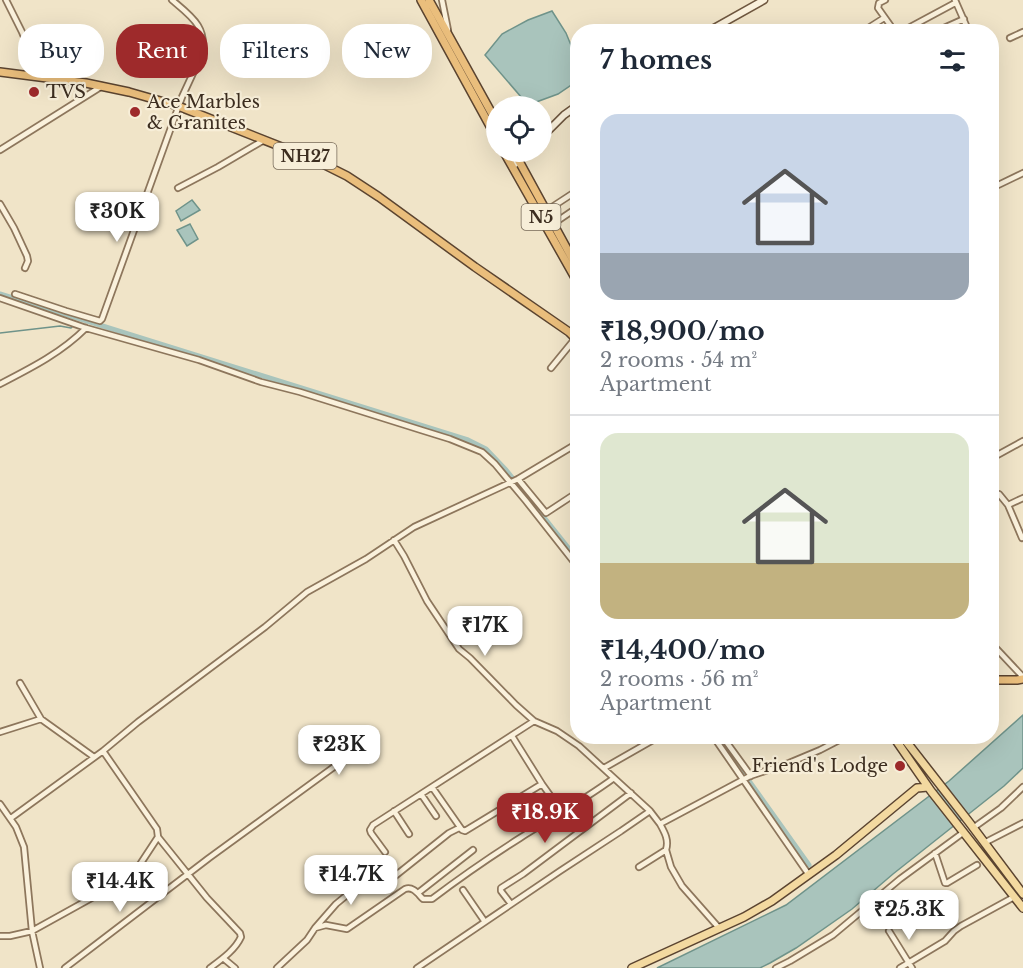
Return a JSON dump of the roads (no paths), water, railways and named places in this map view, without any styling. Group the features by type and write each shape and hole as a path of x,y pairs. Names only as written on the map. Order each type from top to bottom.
{"highway":[{"path":"421,0 486,120"},
{"path":"429,0 486,102"},
{"name":"NH27","path":"0,72 18,74"},
{"name":"NH27","path":"54,78 103,85 178,106 316,161 354,181 570,333"},
{"name":"N5","path":"511,162 570,269"},
{"name":"N5","path":"520,162 570,255"},
{"path":"999,680 1023,678"}],"main road":[{"path":"721,24 764,0"},
{"path":"552,127 570,111"},
{"path":"512,166 518,162"},
{"path":"898,744 929,789 1023,908"},
{"path":"908,744 1023,894"},
{"path":"632,968 744,917 772,901 836,855 917,788 920,776"},
{"path":"917,788 929,789"}],"street":[{"path":"6,0 18,24"},
{"path":"15,294 102,320 178,106 201,56 203,42 198,23 172,0"},
{"path":"442,0 449,33"},
{"path":"885,0 877,6 889,24"},
{"path":"915,24 955,1 965,24"},
{"path":"874,24 884,18"},
{"path":"952,24 963,19"},
{"path":"1010,38 1023,32"},
{"path":"0,150 103,85"},
{"path":"178,188 264,140"},
{"path":"999,185 1023,173"},
{"path":"546,211 570,195"},
{"path":"0,204 27,256 28,261 25,268"},
{"path":"553,224 570,212"},
{"path":"0,298 86,328 199,360 261,382 450,439 482,452 511,482 570,557"},
{"path":"63,320 66,311"},
{"path":"0,384 48,358 86,328"},
{"path":"552,368 570,346"},
{"path":"999,454 1023,441"},
{"path":"11,818 103,751 307,592 366,559 414,527 518,479 570,448"},
{"path":"518,479 546,513 570,497"},
{"path":"999,494 1008,505 1022,538"},
{"path":"1008,505 1023,498"},
{"path":"394,540 427,601 459,649 534,721 570,739"},
{"path":"999,652 1023,678"},
{"path":"21,683 41,719 94,757"},
{"path":"0,732 41,719"},
{"path":"385,852 370,830 373,825 534,721"},
{"path":"65,968 375,736"},
{"path":"512,736 562,812"},
{"path":"576,744 650,811 667,838 666,850 682,886 719,928"},
{"path":"604,768 646,744"},
{"path":"719,744 809,874"},
{"path":"728,744 751,776"},
{"path":"660,824 744,779 789,763 832,744"},
{"path":"103,751 157,830 158,837 216,909 240,933 238,943 224,958 210,968"},
{"path":"315,928 326,925 347,929 408,888 418,893 423,899 432,899 475,867 615,778"},
{"path":"432,787 459,828 465,831 542,784"},
{"path":"971,825 1001,808 1023,786"},
{"path":"421,794 436,816"},
{"path":"511,904 501,888 631,794"},
{"path":"0,804 16,827 24,848 32,931 40,968"},
{"path":"394,811 409,834"},
{"path":"417,968 650,811"},
{"path":"984,843 1023,824"},
{"path":"277,968 307,940 336,904 375,872 380,871 386,879 390,880 459,828"},
{"path":"776,968 827,939 962,830"},
{"path":"0,936 32,931 131,876 158,837"},
{"path":"418,893 473,850"},
{"path":"639,867 666,850"},
{"path":"935,853 945,883 976,865"},
{"path":"463,890 484,922"},
{"path":"900,968 945,941 954,931 1014,897"},
{"path":"890,931 912,968"},
{"path":"224,958 235,968"}],"water":[{"path":"552,11 570,43 570,86 552,96 520,96 485,55 502,34 528,20"},
{"path":"192,200 200,210 181,221 176,211"},
{"path":"190,224 198,239 187,246 177,230"},
{"path":"1023,715 1023,768 1004,786 852,909 796,948 760,968 657,968 786,905 949,781 990,744 999,744 999,736"}],"waterway":[{"path":"0,294 468,440 486,449 506,470 570,550"},
{"path":"0,333 73,326"},
{"path":"723,744 809,865"}],"place":[{"name":"TVS","path":"34,92"},
{"name":"Ace Marbles & Granites","path":"135,112"},
{"name":"Friend's Lodge","path":"900,766"}]}
